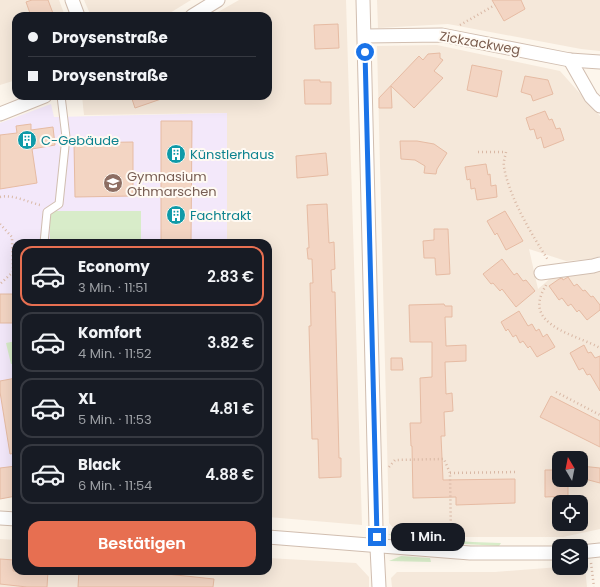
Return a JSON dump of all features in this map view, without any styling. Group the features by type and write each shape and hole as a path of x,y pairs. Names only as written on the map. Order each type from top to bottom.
{"street":[{"path":"72,0 76,12"},
{"path":"198,12 218,0"},
{"path":"363,0 379,587"},
{"name":"Zickzackweg","path":"365,36 442,35 570,60 600,62"},
{"path":"570,60 591,97 600,106"},
{"path":"0,114 35,100"},
{"path":"541,273 600,264"},
{"path":"0,518 12,519"},
{"path":"272,537 470,553 552,553"}],"lane":[{"path":"44,239 47,212 59,204 66,137 61,100"}],"path":[{"path":"442,35 495,6"},
{"path":"478,152 506,152 504,166 511,192 534,240 555,271 540,299 542,314 548,322 563,332 600,348"},
{"path":"0,197 12,197 41,205 59,204"},
{"path":"0,224 12,237 12,239"},
{"path":"0,284 12,273"},
{"path":"556,392 600,415"},
{"path":"389,467 395,460 444,459 450,473 451,539"},
{"path":"450,473 516,472"},
{"path":"590,551 594,587"}],"shaded area":[{"path":"0,0 59,0 64,12 12,12 12,81 0,85"},
{"path":"84,0 191,0 172,12 89,12"},
{"path":"239,0 346,0 362,525 272,517 272,239 227,239 227,113 84,115 82,100 272,100 272,12 218,12"},
{"path":"377,0 600,0 600,51 581,49 448,24 378,28"},
{"path":"437,45 560,71 600,116 600,256 591,259 566,261 529,249 538,289 553,276 600,272 600,529 563,537 449,537 395,530 389,523 377,46"},
{"name":"Gymnasium Othmarschen","path":"51,104 54,117 227,113 227,239 12,239 12,497 0,496 0,123"},
{"path":"0,539 12,540 12,575 272,575 272,558 356,563 369,577 369,587 0,587"},
{"path":"552,568 552,575 586,575 587,587 392,587 391,578 397,572 495,572"}],"green space":[{"path":"50,211 141,211 141,239 50,239"},
{"path":"12,342 12,364 11,364 6,343"},
{"path":"388,534 444,540 501,543 499,546 399,540"},
{"path":"401,556 430,558 431,562 389,561"}],"building":[{"path":"32,0 48,0 52,12 30,12 26,2"},
{"path":"492,0 521,0 525,9 504,21"},
{"path":"338,24 339,48 315,49 314,25"},
{"path":"440,53 440,58 443,60 434,71 443,78 414,108 391,86 392,108 379,108 379,98 419,56 423,60 428,54"},
{"path":"472,65 502,71 497,97 467,90"},
{"path":"525,76 548,80 553,94 533,101 531,95 521,92"},
{"path":"304,80 331,82 331,104 305,104"},
{"path":"132,100 158,100 135,108"},
{"path":"545,111 549,120 552,119 556,129 560,128 564,140 544,148 541,137 537,139 534,129 530,130 526,118"},
{"path":"161,121 192,121 191,239 161,239"},
{"path":"31,124 31,130 53,127 55,145 32,149 37,183 0,189 0,135 17,133 16,126"},
{"path":"400,141 417,141 434,144 447,153 437,169 436,174 424,173 425,166 415,160 401,159"},
{"path":"133,142 133,196 75,197 74,143"},
{"path":"326,153 328,175 297,178 296,156"},
{"path":"486,164 488,175 490,174 491,186 496,185 497,197 477,200 475,188 471,189 470,179 467,180 465,167"},
{"path":"327,204 329,243 334,242 335,269 331,270 332,292 335,292 339,458 341,458 341,477 319,478 318,439 312,439 309,326 311,326 310,283 313,283 312,259 308,259 307,248 309,248 307,205"},
{"path":"505,211 523,241 506,250 497,233 495,235 487,221"},
{"path":"434,229 448,229 450,274 436,275 435,258 424,258 423,241 434,240"},
{"path":"502,259 514,275 517,273 523,281 526,280 535,291 516,307 502,289 500,291 493,283 491,284 483,274"},
{"path":"568,277 574,286 577,284 591,297 593,296 600,305 600,310 587,320 579,310 577,312 571,304 568,306 562,298 559,300 549,286 559,279 562,278 563,280"},
{"path":"0,294 12,294 12,323 0,323"},
{"path":"444,304 445,306 452,306 452,317 445,317 446,346 466,345 466,361 445,362 446,394 452,393 453,411 444,412 445,436 441,436 443,480 515,479 515,503 456,505 456,497 413,498 410,423 421,423 420,378 432,377 432,342 410,342 409,305"},
{"path":"519,311 528,326 532,324 536,331 539,329 543,337 547,334 555,347 537,357 530,346 528,348 523,341 520,343 516,335 513,337 508,329 506,331 501,322"},
{"path":"584,345 588,353 591,352 595,358 600,356 600,391 590,374 587,375 583,368 579,370 570,353"},
{"path":"391,358 402,358 403,370 391,370"},
{"path":"12,379 12,454 10,454 0,392 0,381"},
{"path":"551,396 600,421 600,447 540,417"},
{"path":"12,466 12,497 0,499 0,468"},
{"path":"588,467 600,468 600,483 588,480"},
{"path":"545,470 552,470 552,487 568,487 568,495 552,495 552,497 545,497"},
{"path":"0,559 12,560 12,575 48,575 47,587 27,587 0,584"},
{"path":"79,575 176,575 214,579 213,587 78,587"}],"place":[{"name":"C-Gebäude","path":"27,140"},
{"name":"Künstlerhaus","path":"176,154"},
{"name":"Gymnasium Othmarschen","path":"113,183"},
{"name":"Fachtrakt","path":"176,215"}],"route":[{"path":"365,52 377,537"}]}
